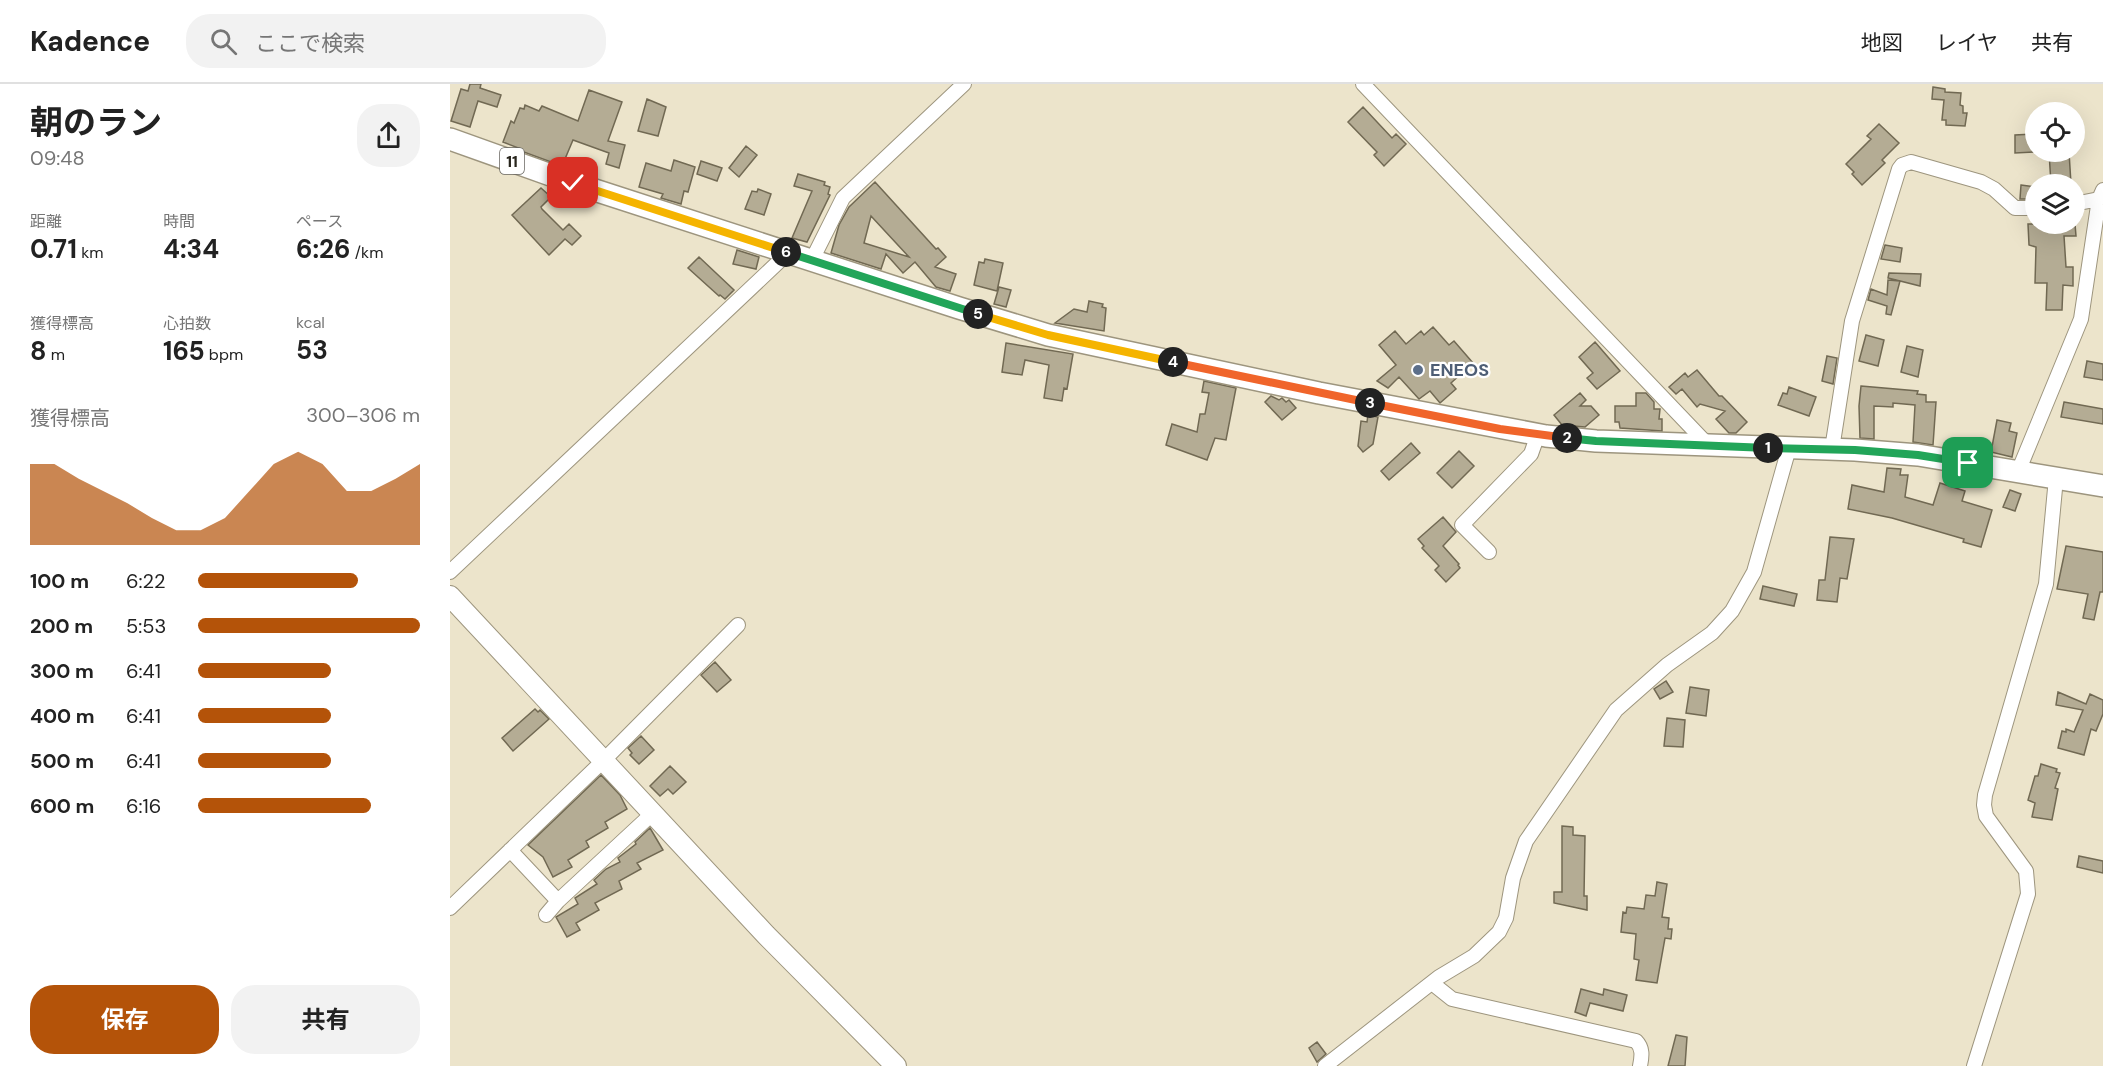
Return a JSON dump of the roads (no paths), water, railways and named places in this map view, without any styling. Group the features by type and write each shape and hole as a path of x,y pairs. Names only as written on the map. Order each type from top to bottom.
{"main road":[{"name":"11","path":"450,139 573,183 1048,335 1318,393 1539,434 1596,441 1832,449 1918,455 2103,486"}],"street":[{"path":"812,260 843,198 964,84"},
{"path":"1363,84 1709,446"},
{"path":"1832,449 1852,321 1902,165 1911,162 1981,182 1994,189 2015,208 2025,208"},
{"path":"2018,472 2081,319 2101,195 2085,200"},
{"path":"450,572 788,253"},
{"path":"1489,552 1462,525 1531,454 1539,434"},
{"path":"1325,1066 1432,983 1474,956 1499,932 1506,918 1513,878 1526,841 1616,710 1667,665 1712,633 1732,611 1754,572 1789,448"},
{"path":"1974,1066 2028,894 2026,871 1989,821 1984,806 1985,795 2046,584 2056,478"},
{"path":"450,596 766,935 896,1066"},
{"path":"450,908 604,760 738,625"},
{"path":"546,915 558,901 653,813"},
{"path":"510,850 558,901"},
{"path":"1432,983 1452,999 1636,1041 1640,1046 1642,1056 1640,1066"}],"place":[{"name":"ENEOS","path":"1418,370"}]}
